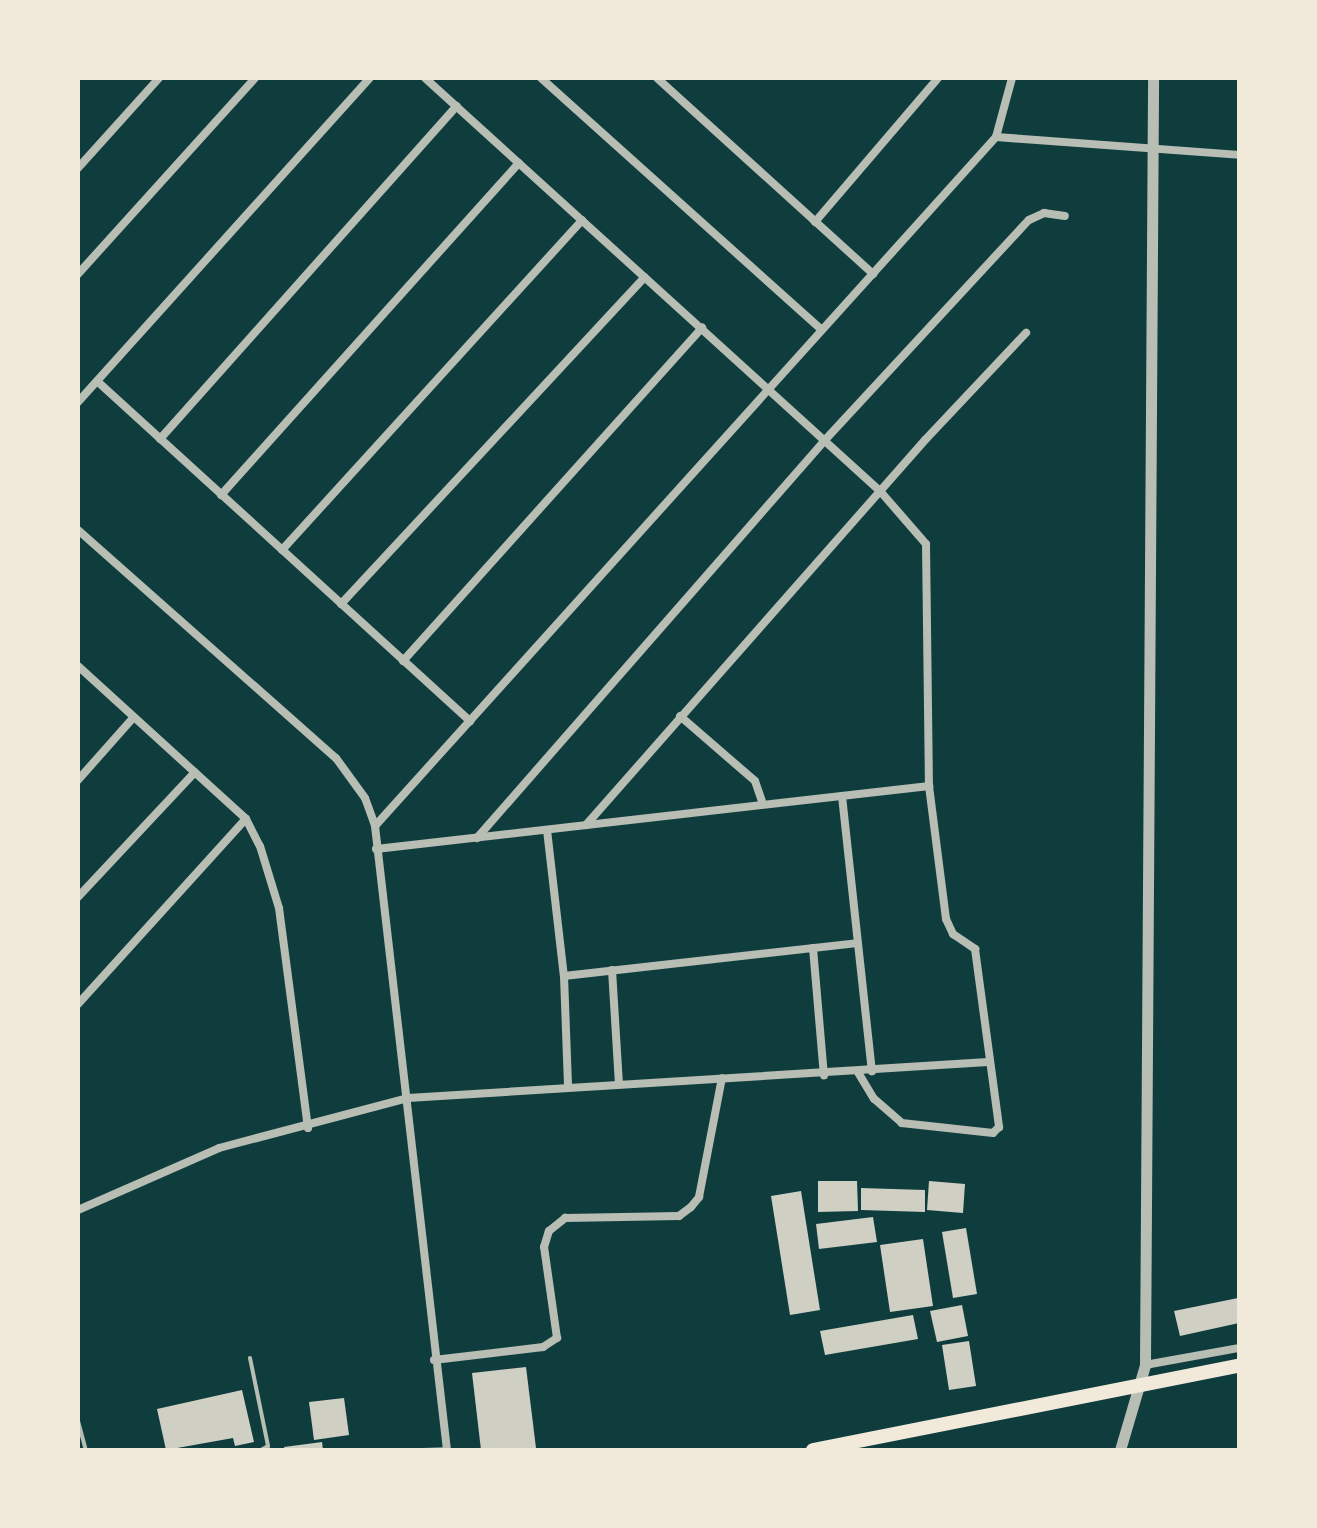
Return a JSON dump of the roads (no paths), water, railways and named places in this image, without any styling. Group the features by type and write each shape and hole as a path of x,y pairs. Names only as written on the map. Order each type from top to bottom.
{"highway":[{"path":"813,1450 1239,1366"}],"street":[{"path":"78,168 159,78"},
{"path":"78,274 255,78"},
{"path":"78,402 370,78"},
{"path":"425,78 880,491 926,544 929,786 946,919 953,934 975,949 988,1062 1000,1120 993,1133 902,1123 874,1099 858,1072"},
{"path":"541,78 822,330"},
{"path":"657,78 873,274"},
{"path":"815,222 938,78"},
{"path":"375,826 996,137 1012,78"},
{"path":"1120,1450 1145,1365 1153,78"},
{"path":"160,439 457,106"},
{"path":"996,137 1239,155"},
{"path":"221,495 519,163"},
{"path":"477,838 825,440 1029,220 1044,213 1065,216"},
{"path":"282,550 582,220"},
{"path":"341,604 645,277"},
{"path":"403,661 702,328"},
{"path":"586,825 880,491 1026,333"},
{"path":"97,381 470,721"},
{"path":"78,530 336,758 355,778 375,826 408,1098 434,1360 447,1450"},
{"path":"78,666 246,819 272,872 308,1128"},
{"path":"680,716 755,781 762,801"},
{"path":"78,780 134,717"},
{"path":"78,897 195,772"},
{"path":"376,849 762,801 929,786"},
{"path":"842,796 872,1071"},
{"path":"78,1004 246,819"},
{"path":"547,830 564,976 568,1087"},
{"path":"564,976 857,943"},
{"path":"813,948 824,1076"},
{"path":"612,970 619,1083"},
{"path":"78,1210 219,1148 308,1128 408,1098 619,1083 824,1076 988,1062"},
{"path":"434,1360 543,1347 557,1338 544,1247 549,1231 565,1218 679,1216 691,1207 699,1197 722,1078"},
{"path":"1145,1365 1239,1348"}],"lane":[{"path":"250,1358 268,1446 261,1450"},
{"path":"78,1421 81,1442 86,1450"},
{"path":"422,1450 447,1450"}]}
